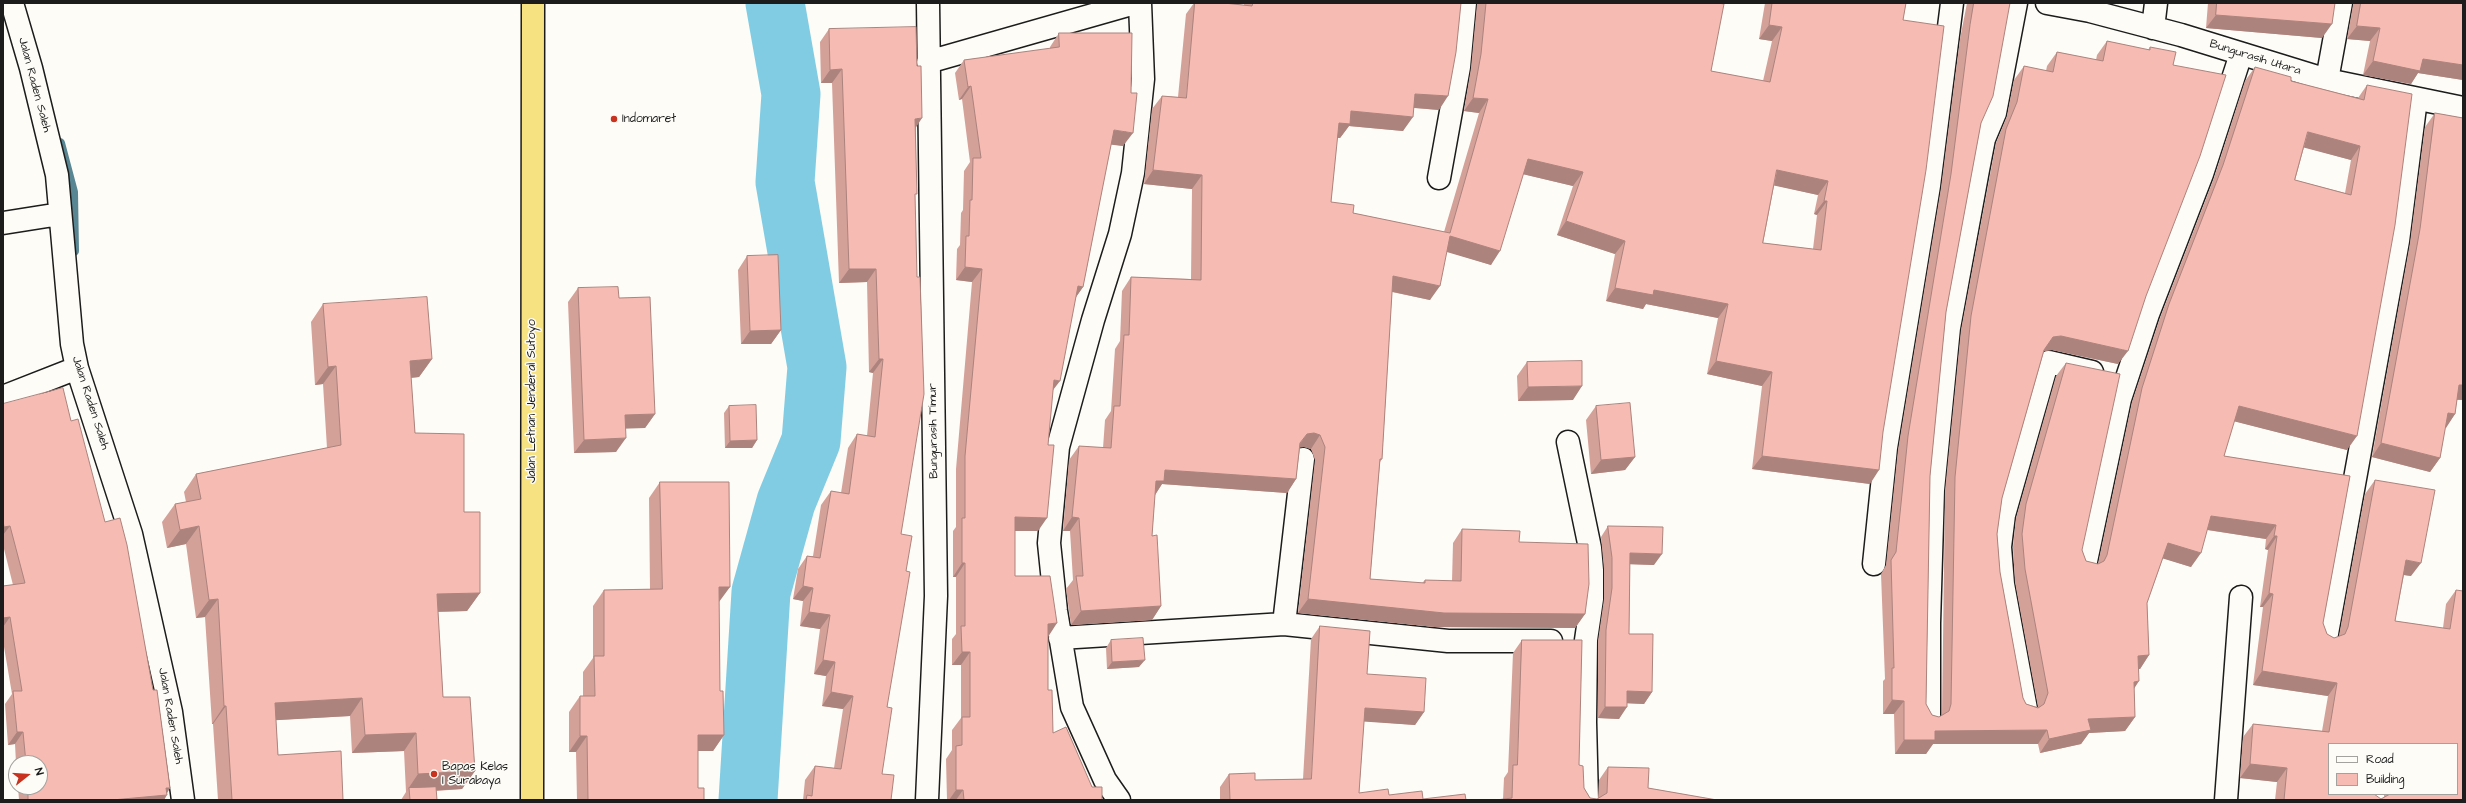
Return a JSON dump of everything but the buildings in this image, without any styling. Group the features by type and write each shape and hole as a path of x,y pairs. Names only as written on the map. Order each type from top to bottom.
{"highway":[{"name":"Jalan Letnan Jenderal Sutoyo","path":"532,800 533,3"}],"street":[{"name":"Jalan Raden Saleh","path":"12,3 31,68 57,175 72,344 77,368 109,459 131,534 171,712 183,800"},
{"name":"Bungurasih Timur","path":"926,800 936,596 928,3"},
{"path":"928,62 1135,3"},
{"path":"1119,800 1105,780 1072,708 1060,638 1048,543 1058,447 1093,320 1120,234 1133,173 1142,79 1140,3"},
{"path":"1439,178 1459,66 1465,3"},
{"path":"1874,564 1886,448 1929,186 1952,3"},
{"path":"1929,718 1929,623 1933,490 1949,328 1984,139 1995,114 2016,3"},
{"name":"Bungurasih Utara","path":"2047,3 2090,11 2153,28 2327,80 2463,108"},
{"path":"2153,28 2156,3"},
{"path":"2327,80 2341,3"},
{"path":"2086,566 2120,399 2148,314 2202,174 2241,54"},
{"path":"2326,639 2398,242 2416,99"},
{"path":"3,223 60,214"},
{"path":"2026,709 2003,584 2000,547 2004,515 2046,367 2049,362 2127,379"},
{"path":"3,397 77,368"},
{"path":"1568,442 1590,548 1592,599 1586,640 1585,722 1587,800"},
{"path":"1284,624 1303,459"},
{"path":"2226,800 2241,597"},
{"path":"1060,638 1284,624 1448,641 1586,640"}],"waterway":[{"path":"748,800 761,592 786,502 811,441 817,367 785,182 791,94 775,3"},
{"path":"60,143 73,192 74,251"}],"place":[{"name":"Indomaret","path":"614,119"},
{"name":"Bapas Kelas I Surabaya","path":"434,774"}]}
